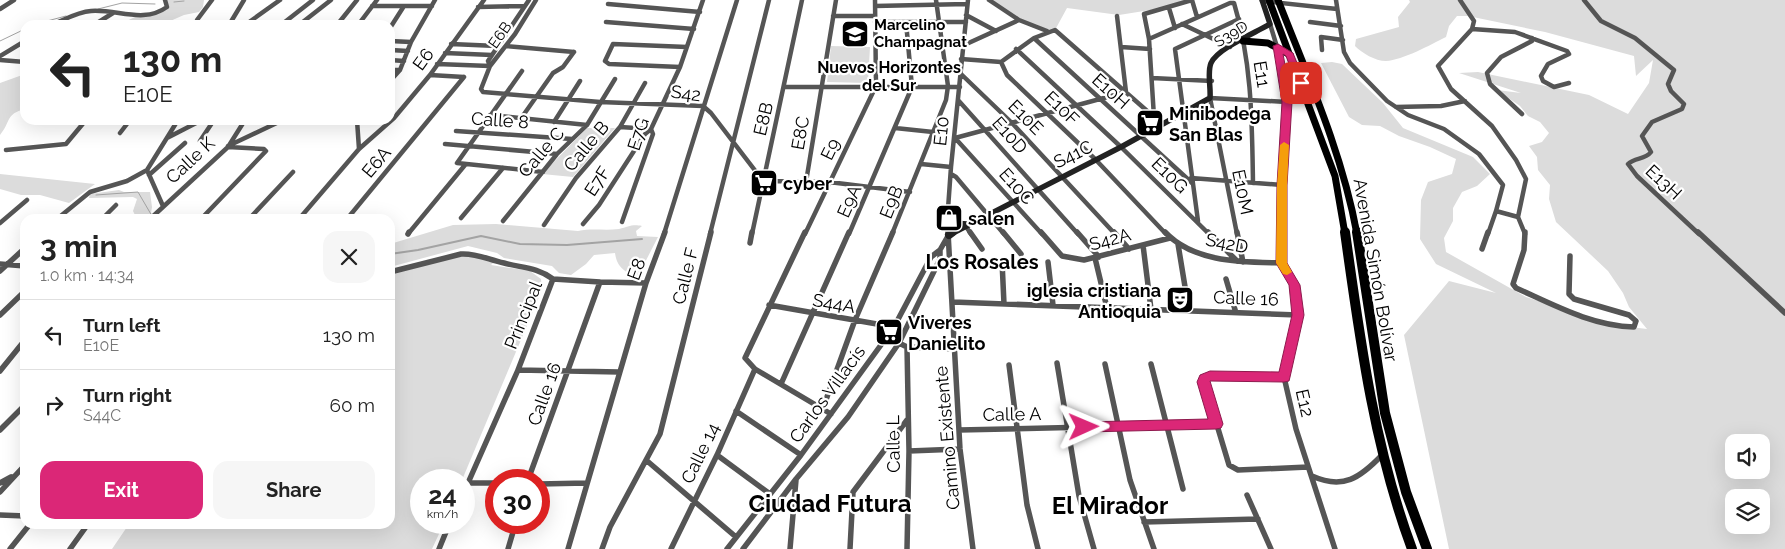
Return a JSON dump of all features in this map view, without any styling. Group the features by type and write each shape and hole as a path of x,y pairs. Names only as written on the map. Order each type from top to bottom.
{"highway":[{"name":"Avenida Simón Bolívar","path":"1265,0 1296,70 1335,176 1342,208 1360,343 1382,455 1397,509 1412,549"},
{"name":"Avenida Simón Bolívar","path":"1278,0 1332,140 1352,207 1381,394 1392,445 1413,516 1427,549"},
{"path":"1243,41 1259,41 1278,46 1290,55"},
{"path":"1296,70 1301,76 1307,75"},
{"path":"1357,315 1370,316"}],"street":[{"path":"0,9 14,0"},
{"path":"65,20 91,11 143,16 158,13 167,8 165,0"},
{"path":"197,20 212,0"},
{"path":"232,20 244,0"},
{"path":"252,20 280,0"},
{"path":"287,20 312,0"},
{"path":"305,20 331,0"},
{"path":"341,20 357,0"},
{"path":"362,20 377,0"},
{"path":"395,76 400,70 411,42 435,0"},
{"name":"E6","path":"395,117 430,75 484,0"},
{"name":"E6B","path":"528,0 491,55 487,62 490,66 506,46 536,0"},
{"path":"626,6 627,0"},
{"name":"E7G","path":"622,222 653,134 651,129 680,67 703,0"},
{"name":"E8","path":"568,549 646,283 662,241 736,0"},
{"name":"Calle F","path":"602,549 610,527 660,434 769,0"},
{"name":"E8B","path":"750,243 802,0"},
{"name":"E8C","path":"806,182 836,0"},
{"path":"988,0 1019,20 1047,31"},
{"path":"1149,39 1197,17 1192,0 1144,14 1150,49 1154,117"},
{"path":"1282,263 1282,185 1287,102 1278,46 1270,24 1265,0 1287,1 1338,9"},
{"path":"1336,0 1344,52 1350,64 1387,101 1408,115 1444,129 1479,154 1503,185 1482,249"},
{"path":"1460,0 1474,21 1472,29 1438,66 1442,76 1451,88 1492,126 1516,160 1526,179 1518,217"},
{"name":"E13H","path":"1584,0 1601,21 1635,38 1672,66 1674,70 1668,84 1671,91 1684,104 1682,109 1649,124 1642,136 1651,152 1648,156 1631,161 1628,164 1637,176 1785,313"},
{"name":"E9B","path":"823,408 855,320 910,192 946,100 948,86 936,2"},
{"path":"875,3 967,2"},
{"name":"E10","path":"948,235 947,218 950,168 955,138 967,2"},
{"name":"E9","path":"755,369 746,361 745,356 876,86 875,3"},
{"name":"E11","path":"1197,17 1232,3 1239,19 1252,100 1253,183"},
{"path":"608,4 700,12"},
{"path":"372,6 432,6"},
{"path":"395,20 404,6"},
{"path":"478,7 525,6"},
{"path":"1169,8 1175,28"},
{"path":"102,20 114,13"},
{"path":"966,15 996,31"},
{"path":"518,16 526,16"},
{"path":"833,16 906,22 966,22"},
{"path":"1117,16 1126,92"},
{"path":"1198,222 1192,181 1186,112 1175,49 1239,19"},
{"path":"962,46 1019,20"},
{"path":"606,22 694,29"},
{"name":"E9A","path":"781,384 870,187 912,87 906,22"},
{"path":"1310,22 1340,26"},
{"path":"1182,24 1230,48"},
{"name":"S39D","path":"1210,98 1212,61 1222,51 1243,41 1270,24"},
{"path":"1472,29 1507,31 1532,38 1569,53 1548,64 1541,76 1543,81 1554,87 1570,83"},
{"path":"962,59 1001,62 1016,49 1047,31 1055,30 1154,117 1160,126"},
{"path":"1322,50 1321,37 1343,40"},
{"path":"1522,114 1490,84 1486,73 1508,52 1532,41 1532,38"},
{"name":"E10H","path":"1035,39 1100,100 1192,181"},
{"path":"395,41 411,42"},
{"path":"0,56 20,44"},
{"path":"451,44 497,46"},
{"path":"680,67 609,64 605,61 610,45 687,47"},
{"path":"506,46 574,52 564,66 554,72 535,96 522,117"},
{"path":"1122,47 1150,49"},
{"name":"E10G","path":"1016,49 1240,262"},
{"path":"395,50 408,51"},
{"path":"445,53 499,56"},
{"path":"0,60 20,62"},
{"path":"395,60 404,61"},
{"name":"E10F","path":"1001,62 1007,75 1096,160 1170,238"},
{"path":"437,64 490,66"},
{"name":"S42","path":"490,66 481,91 600,102 703,106 711,113 732,143 763,180"},
{"path":"395,70 400,70"},
{"path":"522,71 457,163 543,172"},
{"name":"E10E","path":"961,74 1012,123 1129,249"},
{"name":"E6A","path":"351,214 464,77 430,75"},
{"path":"1152,78 1212,81"},
{"name":"Calle C","path":"502,221 557,154 586,125 615,80"},
{"path":"554,122 580,81"},
{"name":"Calle B","path":"544,225 576,178 620,127 645,83"},
{"path":"784,88 960,87"},
{"path":"955,138 1126,92"},
{"path":"1210,98 1287,102"},
{"name":"S41C","path":"948,235 966,224 988,215 1121,147 1210,98"},
{"name":"E10M","path":"1210,98 1240,262"},
{"name":"E10D","path":"958,100 1097,258"},
{"path":"1396,107 1441,106 1465,101"},
{"path":"490,115 586,125"},
{"path":"6,150 63,146 70,142 82,125"},
{"path":"120,133 126,125"},
{"path":"148,173 175,125"},
{"path":"166,138 192,125"},
{"path":"200,141 211,125"},
{"name":"Calle K","path":"156,214 228,147 243,125"},
{"path":"228,147 274,125"},
{"path":"357,125 359,149"},
{"name":"E6","path":"303,214 359,149 386,125"},
{"path":"620,127 651,129"},
{"path":"895,128 933,132"},
{"name":"E7F","path":"583,224 599,205 645,134 651,129"},
{"name":"Calle 8","path":"456,131 572,139"},
{"name":"E10C","path":"955,138 1058,253"},
{"path":"62,214 82,197 99,188 127,181 148,173 185,143"},
{"path":"445,144 557,154"},
{"path":"206,214 266,151 264,149 228,147"},
{"path":"408,234 465,164"},
{"path":"921,164 950,168"},
{"path":"461,218 503,168"},
{"path":"254,214 293,172"},
{"path":"148,173 163,206"},
{"path":"950,174 956,177 1021,254"},
{"path":"763,180 829,182 910,192"},
{"path":"1192,181 1282,185"},
{"path":"0,223 27,200"},
{"path":"107,214 116,205"},
{"path":"1496,211 1518,217 1524,226 1527,241 1513,284 1516,288 1567,311 1618,327 1634,327 1636,321 1629,315 1574,299 1569,294 1570,256"},
{"path":"947,218 954,223 966,224 982,249"},
{"name":"Carlos Villacís","path":"727,549 801,455 894,327 931,257 940,250 948,235"},
{"name":"Camino Existente","path":"948,235 960,449 973,549"},
{"name":"S42D","path":"1170,238 1178,244 1209,257 1240,262 1282,263"},
{"name":"S42A","path":"1058,253 1073,260 1097,258 1170,238"},
{"path":"1178,244 1189,311"},
{"path":"1143,245 1151,309"},
{"name":"Carlos Villacís","path":"743,549 796,479 848,417 899,343 940,260 940,250"},
{"path":"0,271 20,252"},
{"name":"Principal","path":"395,271 461,254 473,253 495,262 531,266 545,272 554,279 518,370 473,469"},
{"path":"1097,258 1107,308"},
{"path":"1002,261 1004,304"},
{"path":"1048,262 1053,305"},
{"name":"E12","path":"1282,263 1294,285 1298,315 1284,377 1296,429 1335,549"},
{"path":"0,264 20,265"},
{"path":"554,279 646,283"},
{"path":"1226,279 1236,313"},
{"name":"Calle 16","path":"532,469 600,282"},
{"path":"0,315 20,296"},
{"name":"Calle 16","path":"953,302 1298,315"},
{"name":"S44A","path":"769,305 894,327"},
{"path":"899,343 906,347 955,349"},
{"path":"0,371 20,346"},
{"name":"Calle L","path":"906,347 909,451 907,549"},
{"path":"1057,363 1079,496 1094,549"},
{"path":"1010,364 1028,505 1038,549"},
{"path":"1104,364 1130,480 1154,549"},
{"path":"1150,364 1184,489"},
{"path":"755,369 831,414"},
{"name":"Calle 14","path":"671,549 717,456 755,369"},
{"path":"518,370 619,372"},
{"path":"1284,377 1210,376 1204,378 1204,382 1229,465 1232,468 1238,470 1308,467"},
{"path":"0,430 20,410"},
{"path":"736,411 801,455"},
{"path":"850,549 853,492 907,420"},
{"name":"Calle A","path":"959,430 1216,424"},
{"path":"909,451 960,449"},
{"path":"1311,476 1320,481 1332,483 1349,481 1369,470 1382,455"},
{"path":"717,456 770,494"},
{"path":"646,460 736,537"},
{"path":"0,492 20,471"},
{"path":"0,483 20,472"},
{"path":"790,549 796,479"},
{"path":"550,484 586,483"},
{"path":"1247,495 1271,549"},
{"path":"0,515 20,516"},
{"path":"1144,522 1258,519"},
{"path":"10,549 26,529"},
{"path":"70,549 84,529"},
{"path":"439,549 445,534"},
{"path":"508,549 512,534"}],"shaded area":[{"path":"167,0 204,0 203,7 199,12 172,20 129,20 167,10"},
{"path":"989,0 1191,0 1169,7 1119,15 1067,8 1055,30 1046,30 1020,21"},
{"path":"1409,0 1785,0 1785,549 1449,549 1404,335 1449,281 1496,293 1436,264 1420,239 1421,200 1428,182 1452,174 1456,159 1399,136 1380,126 1362,125 1349,117 1321,63 1332,62 1342,64 1383,103 1403,128 1473,157 1490,174 1477,186 1462,192 1453,208 1453,221 1444,238 1446,252 1526,297 1622,326 1647,329 1629,307 1623,293 1608,271 1556,222 1549,199 1550,185 1538,170 1537,157 1529,146 1542,142 1549,133 1540,122 1528,116 1520,106 1497,90 1521,93 1459,73 1478,72 1589,95 1628,114 1649,83 1653,60 1636,76 1634,56 1545,32 1468,16 1457,16 1449,26 1446,37 1416,52 1393,60 1382,61 1373,58 1355,46 1356,39 1399,27 1398,17 1410,2"},
{"path":"831,46 870,47 868,83 827,82"},
{"path":"20,76 20,111 11,116 0,135 0,83"},
{"path":"587,128 615,128 573,177 542,174"},
{"path":"0,174 95,184 69,203 40,195 21,195 0,189"},
{"path":"119,190 124,192 150,192 152,214 134,214 133,211 137,199 133,197 89,198 90,194"},
{"path":"496,224 578,231 614,230 638,225 642,226 636,231 637,236 658,237 637,278 620,266 615,253 594,255 586,264 571,275 559,273 552,266 504,258 497,253 468,246 395,266 395,242 453,225"},
{"path":"461,254 495,261 491,265 530,271 541,279 542,290 467,469 410,469 410,534 439,534 432,549 112,549 126,529 395,529 395,271"}],"waterway":[{"path":"174,2 184,1"},
{"path":"98,9 122,3 155,4"},
{"path":"51,20 66,16"},
{"path":"0,41 20,31"},
{"path":"96,195 138,192 151,214"},
{"path":"395,253 481,236 520,244 567,245 642,239"}],"slow traffic":[{"path":"1284,145 1282,263 1287,272"}],"place":[{"name":"Marcelino Champagnat","path":"855,34"},
{"name":"Minibodega San Blas","path":"1150,123"},
{"name":"cyber","path":"764,183"},
{"name":"salen","path":"949,218"},
{"name":"iglesia cristiana Antioquia","path":"1180,300"},
{"name":"Viveres Danielito","path":"889,332"}],"district":[{"name":"Nuevos Horizontes del Sur","path":"889,76"},
{"name":"Los Rosales","path":"982,262"},
{"name":"Ciudad Futura","path":"830,503"},
{"name":"El Mirador","path":"1110,505"}],"route":[{"path":"1084,427 1216,424 1204,378 1210,376 1284,377 1298,315 1294,285 1282,263 1282,185 1287,102 1278,46 1290,55 1301,83"}]}
